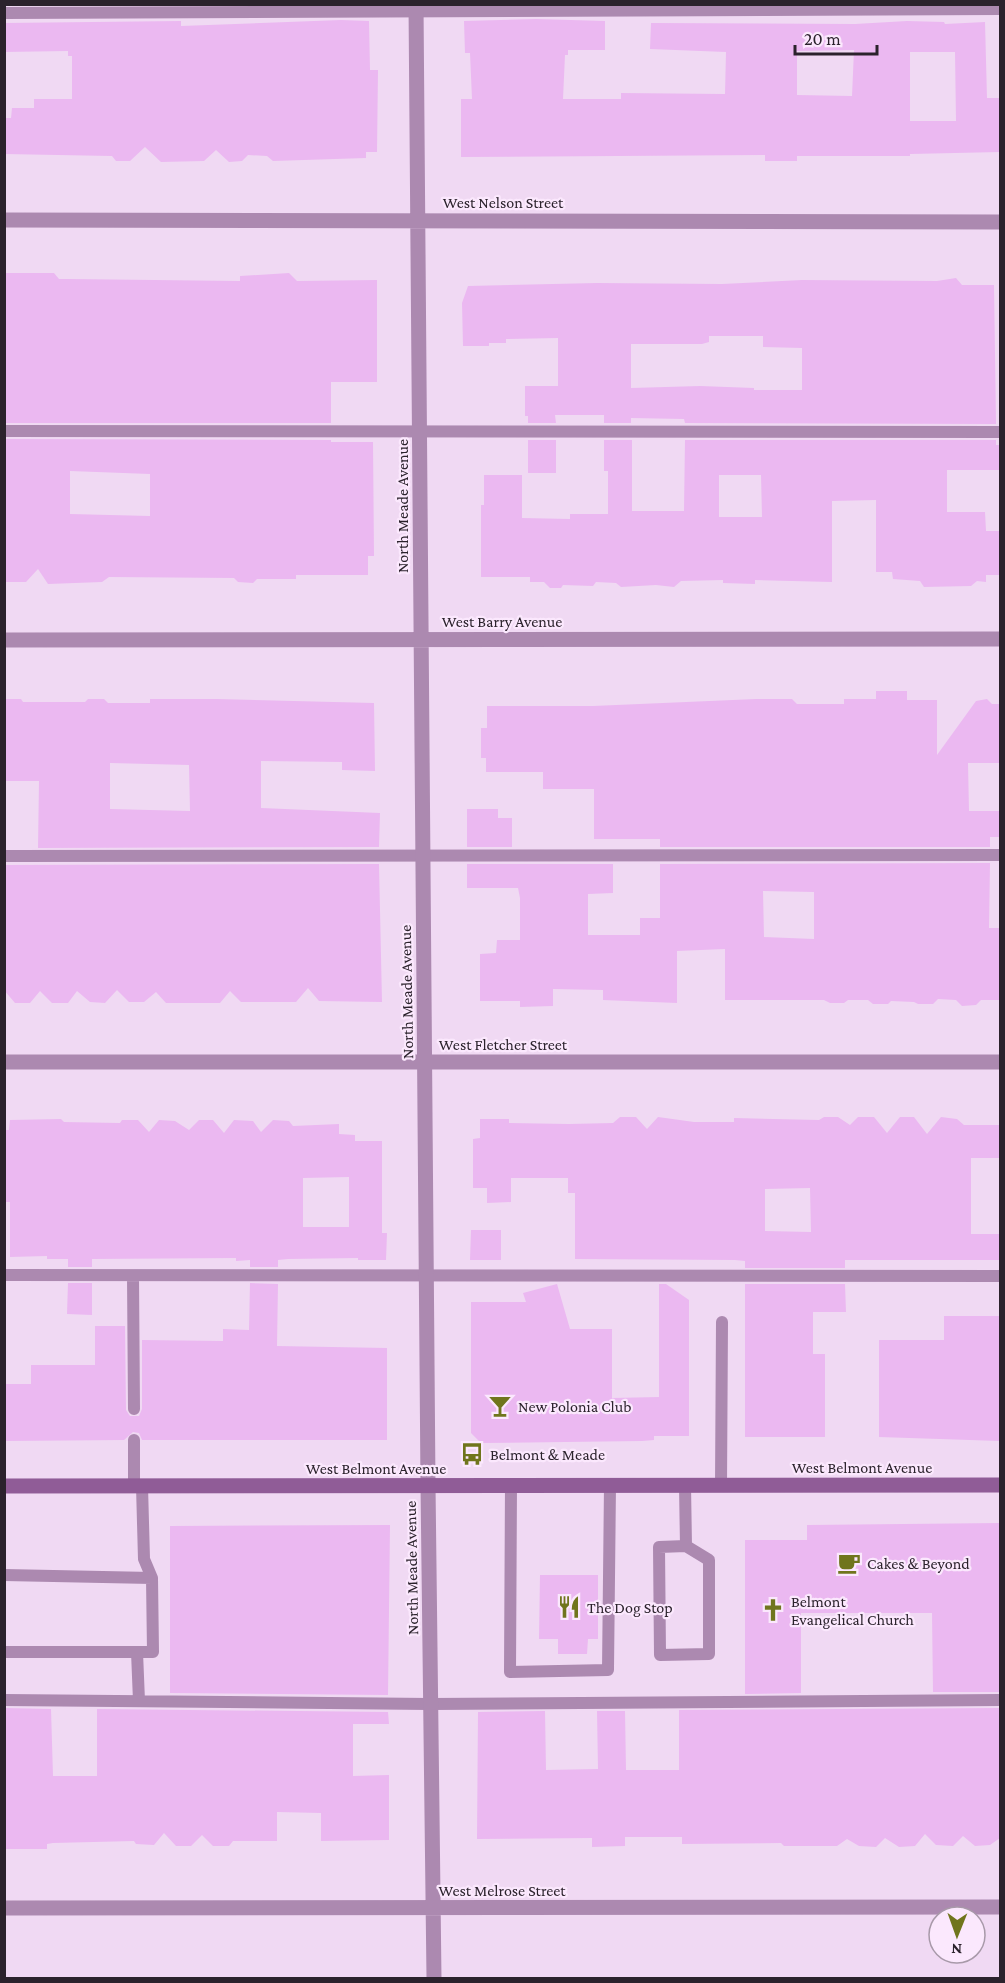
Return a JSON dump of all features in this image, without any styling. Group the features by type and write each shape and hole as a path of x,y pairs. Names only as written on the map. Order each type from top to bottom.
{"main road":[{"name":"West Belmont Avenue","path":"4,1486 1000,1485"}],"street":[{"name":"North Meade Avenue","path":"416,8 434,1978"},
{"name":"West Nelson Street","path":"4,220 1000,222"},
{"name":"West Barry Avenue","path":"4,640 1000,639"},
{"name":"West Fletcher Street","path":"4,1062 1000,1062"},
{"name":"West Melrose Street","path":"4,1908 1000,1907"}],"lane":[{"path":"4,13 416,8 1000,9"},
{"path":"4,431 1000,432"},
{"path":"4,856 1000,855"},
{"path":"4,1275 1000,1276"},
{"path":"133,1276 134,1409"},
{"path":"721,1485 722,1322"},
{"path":"4,1652 153,1652 152,1578 144,1559 134,1440"},
{"path":"512,1485 510,1672 608,1670 610,1485"},
{"path":"685,1485 686,1546"},
{"path":"686,1546 710,1560 709,1654 660,1655 659,1547 686,1546"},
{"path":"4,1575 152,1578"},
{"path":"137,1652 139,1701"},
{"path":"4,1700 430,1704 1000,1700"}],"building":[{"path":"536,19 605,21 605,50 568,50 568,55 565,55 563,99 621,99 621,93 725,94 726,52 650,49 651,23 855,24 907,21 944,22 945,24 985,22 987,98 1000,98 1000,152 910,154 910,156 797,156 797,161 765,161 765,155 461,157 461,99 472,99 470,53 465,53 464,21","holes":["854,50 852,96 797,95 797,51","910,52 955,52 956,121 910,121"]},
{"path":"181,21 181,26 369,21 370,70 378,70 377,152 366,152 366,158 273,161 267,156 248,155 242,161 229,162 216,150 204,161 161,162 145,147 130,161 116,161 112,156 4,154 4,118 11,118 12,108 34,108 34,99 72,99 72,56 68,56 68,51 4,52 4,23"},
{"path":"4,273 54,273 59,279 240,281 240,276 289,273 297,281 377,280 377,382 331,382 331,423 4,423"},
{"path":"956,278 962,285 994,285 996,424 685,423 684,419 631,418 631,423 604,423 604,415 555,415 556,423 528,423 528,416 525,416 525,386 558,386 558,338 506,339 506,343 489,343 489,346 463,346 462,303 468,286 597,283 722,284 802,280 937,281","holes":["709,336 763,336 763,347 802,348 802,390 754,390 754,388 700,386 631,388 631,344 702,344 709,342"]},
{"path":"4,439 373,442 374,556 368,556 368,575 296,575 296,579 257,579 253,583 238,582 234,578 109,577 102,582 48,584 38,569 26,582 4,582","holes":["70,471 150,474 150,516 70,514"]},
{"path":"528,440 556,440 556,473 528,473"},
{"path":"604,440 632,440 632,511 684,511 685,440 996,440 996,445 1000,445 1000,470 947,470 947,512 985,512 986,531 1000,531 1000,575 986,575 986,582 977,581 971,586 924,587 920,581 893,579 892,572 876,572 876,500 832,501 832,582 755,580 755,584 723,583 723,580 681,581 674,587 656,585 621,587 616,583 596,582 593,586 563,585 561,588 550,588 544,582 530,582 530,577 481,577 481,505 484,505 484,475 522,475 522,518 570,519 570,514 608,514 608,471 604,471","holes":["719,475 761,475 762,517 719,517"]},
{"path":"876,691 907,691 907,700 937,700 937,755 976,701 987,699 992,704 1000,704 1000,763 968,763 969,811 1000,811 1000,837 990,837 990,847 660,847 660,839 594,839 594,789 543,789 543,772 486,772 486,758 481,758 481,728 487,728 487,706 593,706 756,699 792,699 797,704 844,704 844,699 876,699"},
{"path":"4,699 21,699 23,702 85,702 88,699 104,699 108,703 150,703 150,699 217,699 374,703 375,771 342,770 342,762 261,761 261,808 380,813 379,847 38,848 39,781 4,781","holes":["110,763 189,765 190,811 110,809"]},
{"path":"467,809 498,809 498,818 512,818 512,847 467,847"},
{"path":"990,863 989,928 1000,928 1000,1000 981,1000 976,1005 962,1006 956,1000 938,999 933,1004 891,1001 888,1004 873,1004 868,1000 830,1003 824,1000 725,1000 725,949 677,951 677,1003 603,1000 603,990 553,989 553,1006 520,1007 520,1001 480,1001 480,954 496,953 497,940 520,940 520,898 518,888 467,888 467,864 613,864 613,893 588,894 588,935 640,935 640,918 660,918 660,864","holes":["763,891 814,892 814,939 764,937"]},
{"path":"379,864 382,1002 319,1001 308,988 296,1002 241,1002 230,991 220,1003 166,1003 156,992 144,1002 129,1002 117,990 105,1003 90,1002 77,991 68,1003 52,1003 40,991 30,1003 15,1003 4,990 4,865"},
{"path":"620,1117 636,1117 647,1129 658,1117 694,1122 734,1122 734,1118 819,1120 824,1117 838,1117 850,1125 858,1117 874,1117 887,1133 900,1117 914,1117 927,1134 941,1117 957,1119 964,1125 1000,1125 1000,1158 971,1158 971,1234 1000,1234 1000,1260 845,1260 845,1268 745,1268 745,1261 735,1260 575,1259 575,1193 568,1193 568,1178 511,1178 511,1202 487,1203 487,1188 473,1188 473,1139 480,1138 480,1119 509,1119 509,1123 613,1123","holes":["810,1188 811,1232 765,1231 765,1189"]},
{"path":"61,1119 64,1122 120,1123 122,1120 138,1120 149,1132 159,1120 175,1121 189,1130 199,1120 213,1120 224,1133 234,1120 253,1121 261,1132 273,1120 289,1121 293,1126 339,1124 339,1134 355,1135 355,1141 382,1141 382,1233 387,1233 386,1260 288,1259 278,1260 278,1267 250,1267 250,1260 236,1261 236,1258 92,1259 92,1267 68,1267 68,1259 47,1259 47,1256 10,1257 10,1202 4,1202 4,1130 9,1130 10,1120","holes":["349,1177 349,1227 303,1227 303,1178"]},
{"path":"471,1230 501,1230 501,1260 470,1260"},
{"path":"68,1283 92,1283 92,1315 67,1314"},
{"path":"250,1283 278,1284 277,1346 387,1348 387,1440 142,1440 139,1433 133,1432 124,1440 4,1441 4,1384 31,1384 31,1365 95,1365 95,1326 125,1326 126,1410 130,1416 139,1416 142,1409 142,1340 223,1341 223,1329 249,1330"},
{"path":"557,1284 570,1329 612,1329 612,1398 659,1397 659,1284 666,1284 689,1300 689,1436 654,1436 654,1440 642,1441 481,1443 471,1433 471,1302 526,1302 523,1293"},
{"path":"745,1284 845,1284 846,1312 813,1312 813,1354 825,1354 825,1437 745,1437"},
{"path":"944,1316 1000,1316 1000,1441 879,1437 879,1340 944,1340"},
{"path":"1000,1523 999,1692 933,1692 932,1613 801,1613 801,1693 745,1694 745,1540 807,1540 807,1525"},
{"path":"390,1525 388,1695 170,1693 170,1526"},
{"name":"The Dog Stop","path":"540,1575 598,1575 598,1639 588,1639 587,1654 558,1654 558,1639 539,1639"},
{"path":"4,1708 51,1709 53,1776 97,1776 97,1709 388,1712 389,1724 353,1724 353,1776 389,1775 389,1840 321,1841 321,1813 277,1812 277,1841 233,1841 229,1846 213,1846 202,1835 191,1846 176,1846 164,1833 154,1845 136,1844 134,1841 53,1843 47,1844 47,1849 4,1849"},
{"path":"999,1708 1000,1838 990,1845 975,1846 963,1836 953,1846 936,1845 925,1834 915,1846 899,1847 885,1838 876,1847 859,1846 847,1839 837,1846 784,1846 781,1843 682,1844 682,1837 625,1837 625,1846 592,1847 592,1838 477,1839 478,1712 545,1711 546,1770 598,1769 597,1711 625,1711 626,1770 679,1770 679,1710"}],"place":[{"name":"New Polonia Club","path":"500,1406"},
{"name":"Belmont & Meade","path":"472,1454"},
{"name":"Cakes & Beyond","path":"849,1563"},
{"name":"The Dog Stop","path":"569,1607"},
{"name":"Belmont Evangelical Church","path":"773,1610"}]}
